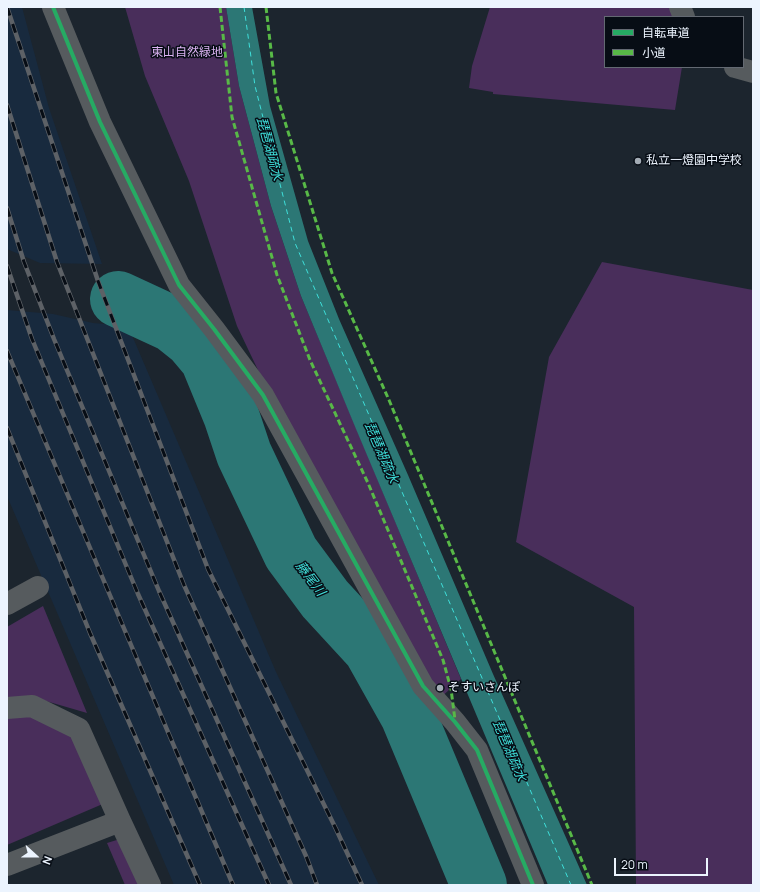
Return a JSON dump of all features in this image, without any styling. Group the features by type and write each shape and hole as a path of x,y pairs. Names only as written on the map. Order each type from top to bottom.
{"street":[{"path":"53,7 100,122 179,285 263,395 423,686 455,722 477,750 533,885"},
{"path":"738,68 753,72"},
{"path":"7,604 38,587"},
{"path":"7,708 32,706 79,729 150,885"},
{"path":"7,865 120,821"}],"shaded area":[{"path":"7,7 22,7 49,108 102,264 40,263 7,249"},
{"path":"7,310 53,314 93,323 128,326 276,672 379,885 174,885 7,496"}],"green space":[{"name":"東山自然緑地","path":"125,7 226,7 239,86 271,206 301,296 461,679 438,700 318,496 237,326 189,181 145,76"},
{"path":"490,7 670,7 674,16 604,16 604,68 682,68 675,110 493,94 493,92 469,88 472,66"},
{"path":"602,262 753,290 753,885 636,885 634,607 516,542 549,357"},
{"path":"43,606 87,713 39,699 7,700 7,627"},
{"path":"24,711 76,731 105,803 7,845 7,718"},
{"path":"120,839 140,885 125,885 107,843"}],"water":[{"name":"琵琶湖疏水","path":"226,7 252,7 270,106 308,241 339,319 408,475 493,674 587,885 548,885 301,296 271,206 239,86"}],"waterway":[{"name":"藤尾川","path":"118,299 172,324 192,340 208,359 231,415 244,454 291,553 325,599 371,649 408,715 479,885"}],"ferry route":[{"path":"244,7 255,86 295,243 571,885"}],"railway":[{"path":"7,7 98,281 208,569 362,885"},
{"path":"7,105 57,262 184,585 306,856 317,885"},
{"path":"7,208 24,262 54,339 159,591 291,885"},
{"path":"7,266 32,339 138,594 269,885"},
{"path":"7,351 233,885"},
{"path":"7,428 90,633 200,885"}],"marked path":[{"path":"220,7 232,117 277,275 310,360 368,483 443,660 451,689 455,720"},
{"path":"266,7 276,93 332,273 389,400 592,885"}],"cycle path":[{"path":"53,7 100,122 179,285 263,395 423,686 455,722 477,750 533,885"}],"place":[{"name":"私立一燈園中学校","path":"638,161"},
{"name":"そすいさんぽ","path":"440,688"}]}
